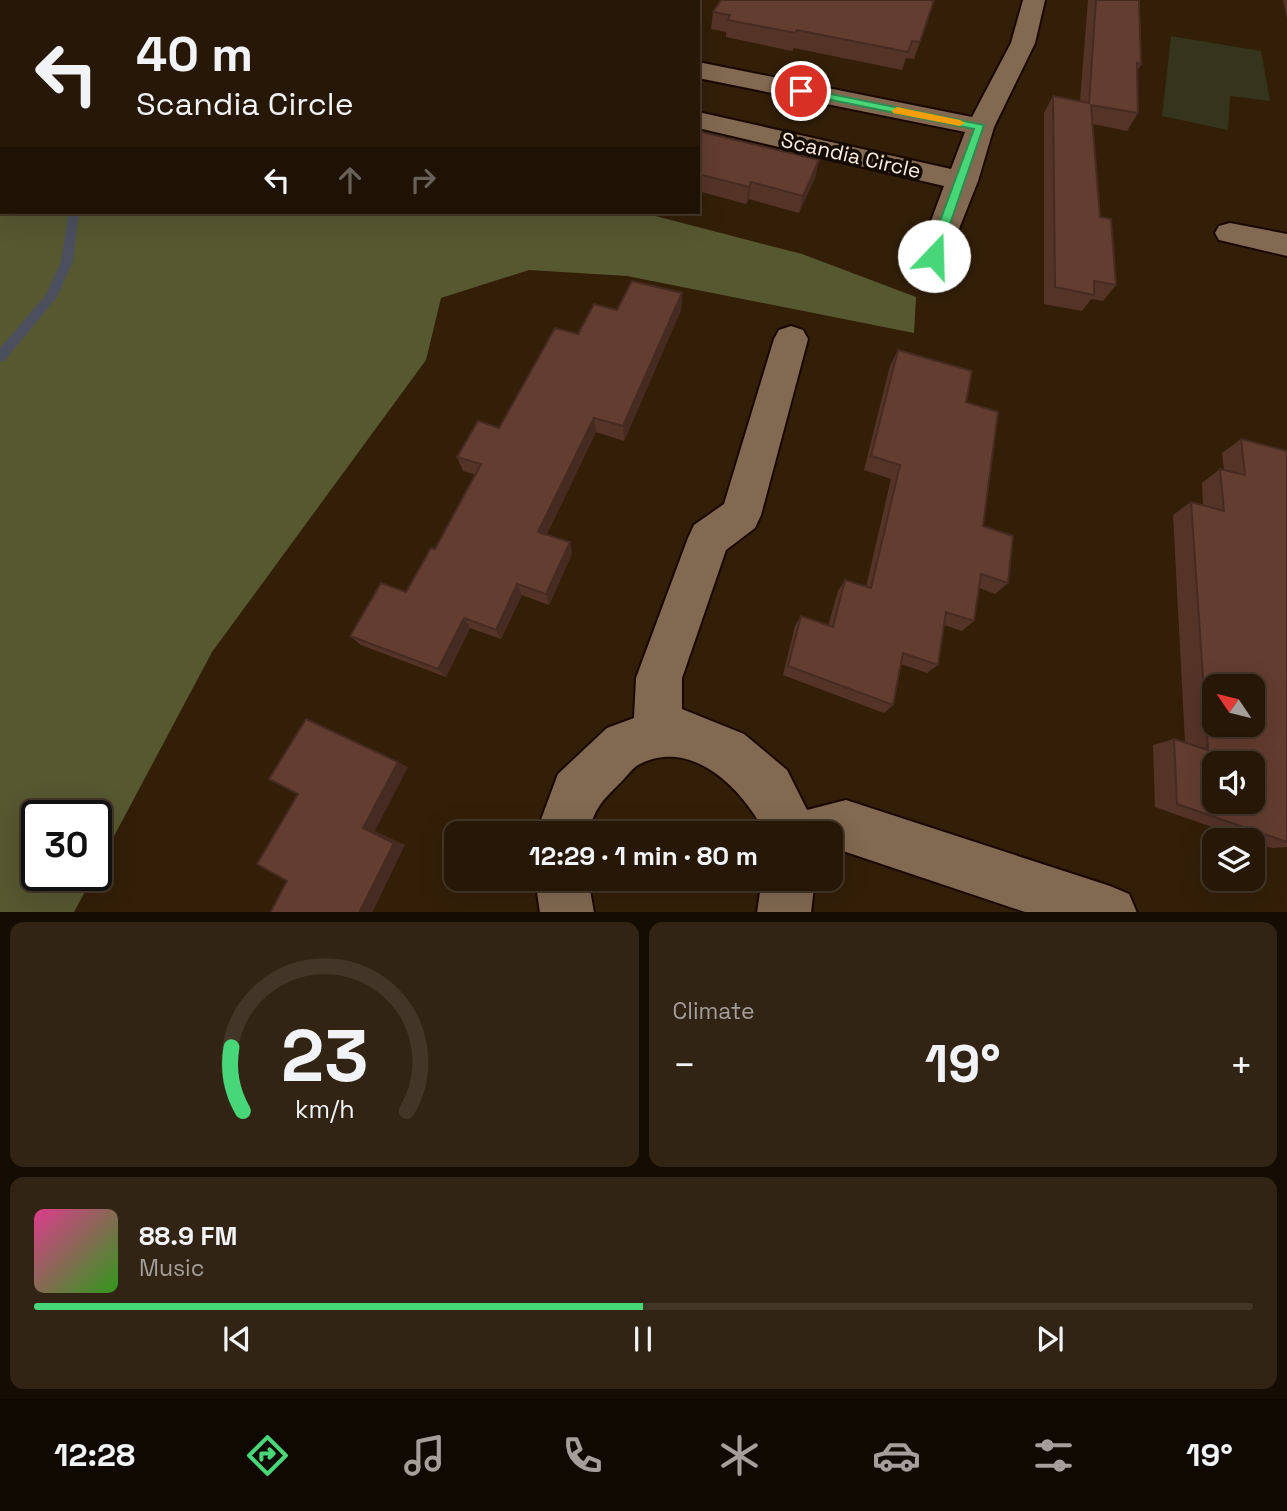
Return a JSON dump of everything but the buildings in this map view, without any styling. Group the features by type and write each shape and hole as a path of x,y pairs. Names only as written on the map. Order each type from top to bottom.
{"street":[{"path":"934,256 963,181 980,127 1023,43 1034,0"},
{"name":"Scandia Circle","path":"700,70 980,127"},
{"name":"Scandia Circle","path":"700,120 963,181"},
{"path":"1230,233 1287,246"},
{"path":"657,736 659,678 709,538 741,515 791,339"},
{"path":"566,821 576,792 624,745 677,731 727,751 769,788 786,821"},
{"path":"843,827 1110,912"},
{"path":"563,891 567,912"},
{"path":"785,912 787,891"}],"green space":[{"path":"1171,36 1261,51 1270,101 1230,96 1228,130 1162,116"},
{"path":"0,214 648,214 802,254 916,297 914,333 627,276 529,270 441,298 426,360 212,652 112,840 112,800 21,800 21,891 85,891 74,912 0,912"}],"waterway":[{"path":"0,357 51,297 67,261 74,214"}],"slow traffic":[{"path":"897,110 960,123"}],"route":[{"path":"801,91 980,127 963,181 934,256"}]}
